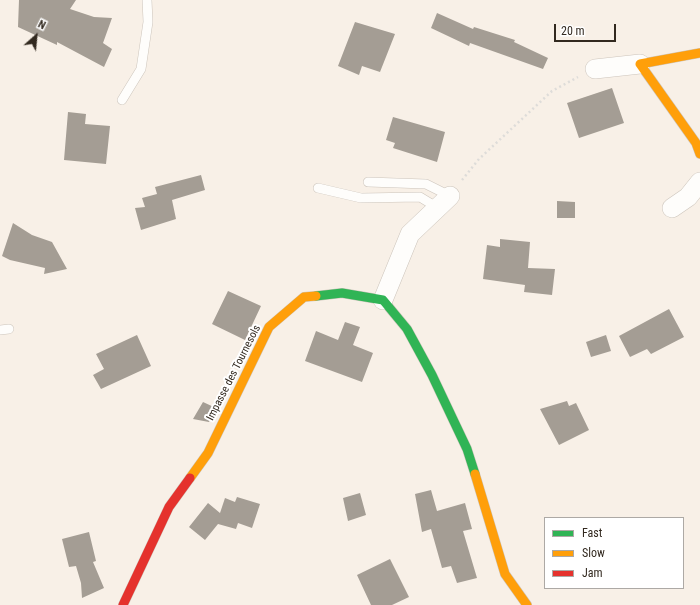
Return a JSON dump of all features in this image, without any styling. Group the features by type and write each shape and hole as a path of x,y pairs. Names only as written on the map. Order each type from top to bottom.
{"street":[{"path":"595,69 640,64 700,53"},
{"path":"640,64 696,143 700,154"},
{"path":"672,208 688,197 700,182"},
{"path":"444,202 410,234 383,300 407,328 467,449 505,574 526,605"},
{"name":"Impasse des Tournesols","path":"123,605 170,507 208,453 269,327 304,297 342,293 383,300"}],"lane":[{"path":"122,100 141,69 148,22 147,0"},
{"path":"368,182 426,184 444,202"},
{"path":"318,188 361,198 420,197 444,202"}],"path":[{"path":"444,202 479,159 552,91 595,69"}],"building":[{"path":"19,0 76,0 70,9 94,17 112,18 103,43 112,49 104,67 57,42 57,45 18,27"},
{"path":"437,13 473,29 474,27 515,40 514,42 548,58 543,69 470,43 469,46 431,28"},
{"path":"355,22 395,34 380,72 362,66 359,75 338,66"},
{"path":"612,88 624,123 579,138 567,103"},
{"path":"68,112 86,114 85,124 110,126 106,164 64,160"},
{"path":"393,117 445,132 437,162 393,148 395,143 386,140"},
{"path":"201,175 205,190 172,200 176,219 141,230 135,208 145,207 142,198 157,194 155,187"},
{"path":"557,201 575,202 575,218 557,218"},
{"path":"13,223 32,235 52,242 67,269 44,274 45,268 10,260 2,256"},
{"path":"500,239 530,242 528,268 555,269 552,295 524,292 525,285 483,279 487,245 500,247"},
{"path":"228,291 261,306 245,340 212,324"},
{"path":"669,309 684,337 651,354 647,349 630,357 619,336"},
{"path":"345,322 360,327 353,345 373,353 362,382 305,361 316,331 338,340"},
{"path":"137,335 151,366 101,389 93,375 104,369 96,354"},
{"path":"606,335 611,351 591,357 586,342"},
{"path":"567,401 569,406 576,403 589,430 559,445 540,409"},
{"path":"203,402 216,408 209,422 193,419"},
{"path":"431,490 437,511 465,503 472,529 463,531 477,578 457,583 451,566 442,568 431,529 422,532 415,494"},
{"path":"360,493 366,515 348,521 343,498"},
{"path":"237,497 260,504 252,528 238,523 236,529 218,524 205,540 189,527 208,503 220,513 225,498 235,502"},
{"path":"89,532 96,561 93,562 104,588 82,598 81,583 76,566 69,567 62,539"},
{"path":"390,559 409,597 392,605 371,605 357,575"}],"traffic: fast":[{"path":"316,296 342,293 383,300 407,329 432,375 467,449 475,474"}],"traffic: slow":[{"path":"700,53 640,64 696,143 700,154"},
{"path":"190,478 208,453 269,327 304,297 316,296"},
{"path":"475,474 505,574 527,605"}],"traffic: jam":[{"path":"123,605 169,507 190,478"}]}
